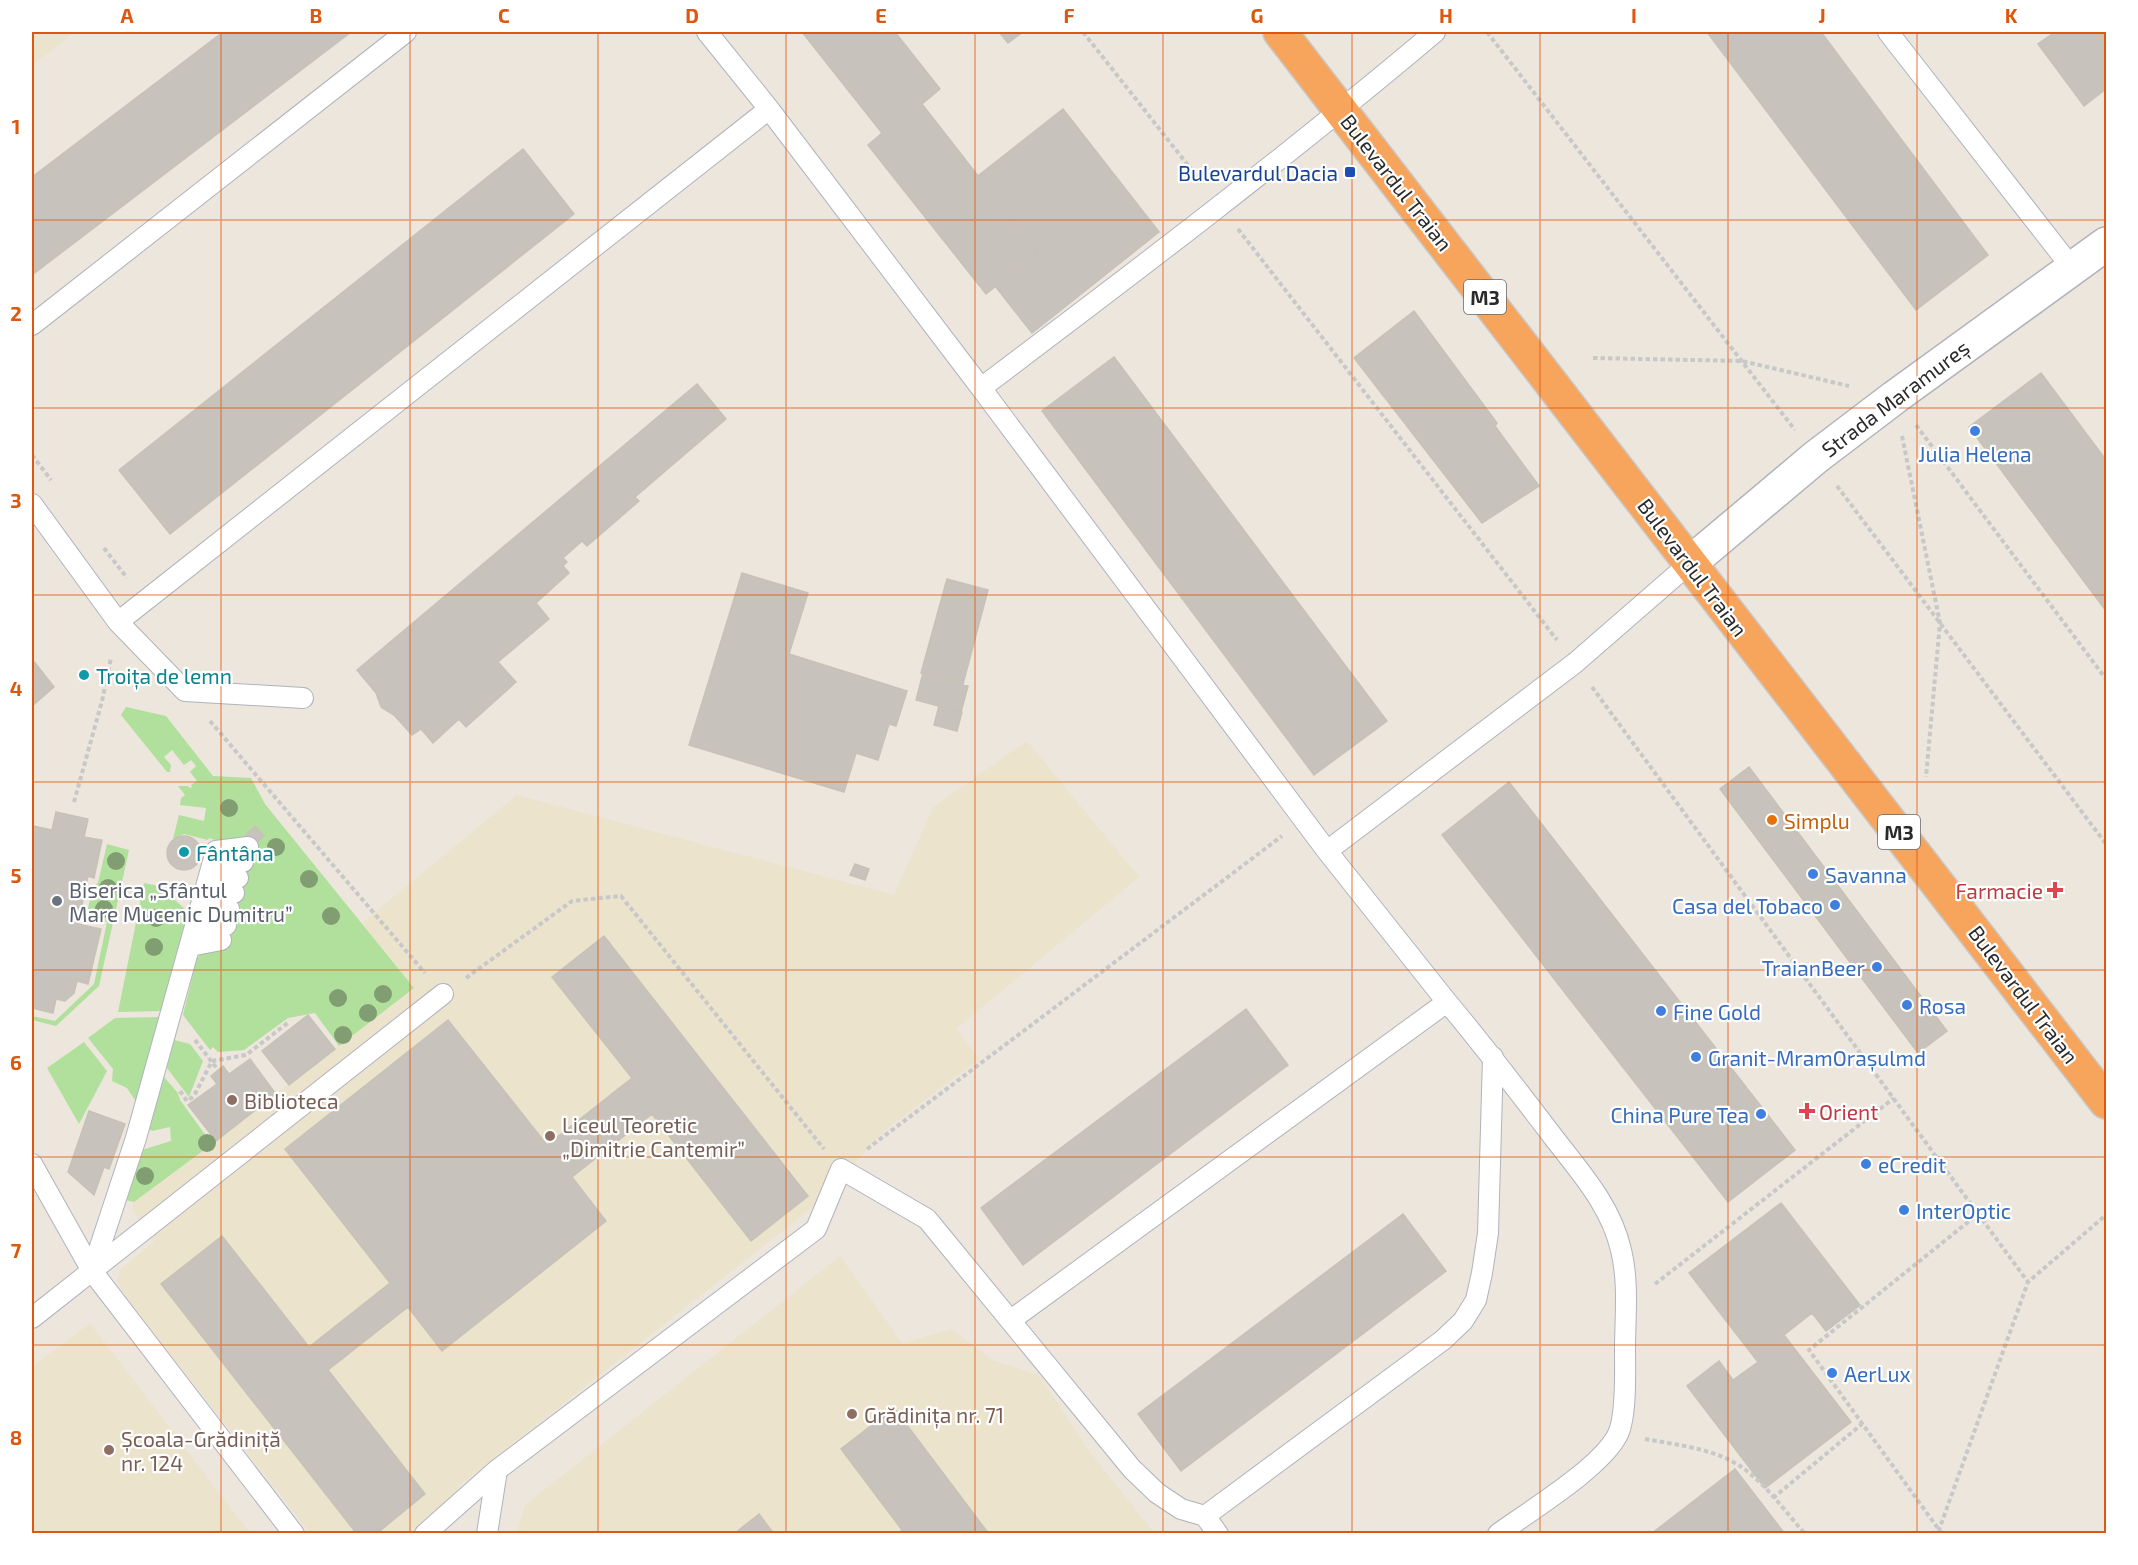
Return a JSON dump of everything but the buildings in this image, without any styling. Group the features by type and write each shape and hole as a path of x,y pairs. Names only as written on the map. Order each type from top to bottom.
{"highway":[{"name":"Bulevardul Traian","path":"1280,32 2106,1102"}],"street":[{"name":"Strada Maramureș","path":"1690,563 1816,457 1894,397 2106,244"}],"lane":[{"path":"32,325 406,32"},
{"path":"707,32 769,109 981,388 1327,851 1493,1057 1605,1208 1614,1226 1622,1252 1625,1307 1624,1406 1618,1435 1604,1454 1578,1476 1498,1533"},
{"path":"981,388 1160,253 1341,110 1435,32"},
{"path":"1888,32 2072,268"},
{"path":"118,622 769,109"},
{"path":"32,504 118,622 184,691 303,698"},
{"path":"1327,851 1575,663 1690,563"},
{"path":"92,1271 136,1138 216,851 234,894"},
{"path":"201,907 234,894"},
{"path":"201,907 234,894"},
{"path":"201,907 234,894"},
{"path":"32,1318 443,994"},
{"path":"1011,1320 1447,1002"},
{"path":"1205,1516 1443,1340 1463,1321 1476,1300 1488,1233 1493,1057"},
{"path":"32,1164 92,1271 294,1533"},
{"path":"425,1533 497,1470 816,1229 841,1169 927,1219 1132,1469 1157,1493 1181,1509 1205,1516 1218,1533"},
{"path":"487,1533 497,1470"}],"path":[{"path":"1088,32 1088,38"},
{"path":"1593,358 1742,362 1894,397 2106,679"},
{"path":"1894,397 1940,623 1926,777"},
{"path":"74,802 102,701 118,622"},
{"path":"184,691 443,994 572,901 621,896 841,1169 1304,819"},
{"path":"2098,834 2106,833"},
{"path":"187,1101 194,1096 212,1061 246,1054 289,1022"},
{"path":"1625,1307 1894,1098"},
{"path":"1940,1532 1809,1350 1978,1214"},
{"path":"1940,1532 2028,1282 2106,1215"},
{"path":"1773,1498 1862,1424"},
{"path":"1618,1435 1699,1449 1739,1465 1755,1478 1806,1533"},
{"path":"1931,1533 1940,1532"}],"shaded area":[{"path":"32,32 75,32 32,65"},
{"name":"Liceul Teoretic „Dimitrie Cantemir”","path":"1027,741 1139,877 956,1029 979,1059 883,1132 822,1200 460,1485 436,1520 417,1533 310,1533 122,1292 117,1281 121,1269 154,1242 132,1209 134,1202 414,988 362,923 517,795 894,895 933,807"},
{"name":"Grădinița nr. 71","path":"840,1256 902,1343 952,1329 992,1360 1039,1375 1090,1452 1154,1533 517,1534 525,1505"},
{"name":"Școala-Grădiniță nr. 124","path":"90,1323 250,1533 32,1533 32,1367"}],"green space":[{"path":"126,707 166,716 213,776 251,778 265,804 414,988 339,1046 315,1013 288,1018 244,1050 218,1052 213,1047 210,1050 183,1015 197,958 204,951 233,901 245,855 264,836 255,826 239,841 230,843 184,834 173,839 179,815 204,821 206,808 180,805 181,798 185,795 178,786 192,787 191,785 197,781 190,772 196,766 191,760 184,765 172,750 164,757 171,765 170,772 167,772 121,715"},
{"path":"107,844 129,850 99,986 56,1026 32,1020 32,1016 55,1021 94,984 107,922 86,918 93,886 98,883"},
{"path":"144,883 159,886 185,909 185,926 163,1011 118,1012"},
{"path":"160,1017 137,1103 127,1088 112,1081 113,1069 88,1038 115,1018"},
{"path":"174,1040 190,1044 203,1061 189,1097 167,1068"},
{"path":"84,1042 107,1071 79,1124 47,1068"},
{"path":"164,1077 178,1093 180,1100 212,1144 134,1202 125,1200 142,1150 171,1141 170,1127 152,1131 149,1129"}],"place":[{"name":"Bulevardul Dacia","path":"1350,172"},
{"name":"Julia Helena","path":"1975,431"},
{"name":"Troița de lemn","path":"84,675"},
{"name":"Simplu","path":"1772,820"},
{"name":"Fântâna","path":"184,852"},
{"name":"Savanna","path":"1813,874"},
{"name":"Farmacie","path":"2055,890"},
{"name":"Biserica „Sfântul Mare Mucenic Dumitru”","path":"57,901"},
{"name":"Casa del Tobaco","path":"1835,905"},
{"name":"TraianBeer","path":"1877,967"},
{"name":"Rosa","path":"1907,1005"},
{"name":"Fine Gold","path":"1661,1011"},
{"name":"Granit-MramOrașulmd","path":"1696,1057"},
{"name":"Biblioteca","path":"232,1100"},
{"name":"Orient","path":"1807,1111"},
{"name":"China Pure Tea","path":"1761,1114"},
{"name":"Liceul Teoretic „Dimitrie Cantemir”","path":"550,1136"},
{"name":"eCredit","path":"1866,1164"},
{"name":"InterOptic","path":"1904,1210"},
{"name":"AerLux","path":"1832,1373"},
{"name":"Grădinița nr. 71","path":"852,1414"},
{"name":"Școala-Grădiniță nr. 124","path":"109,1450"}]}
